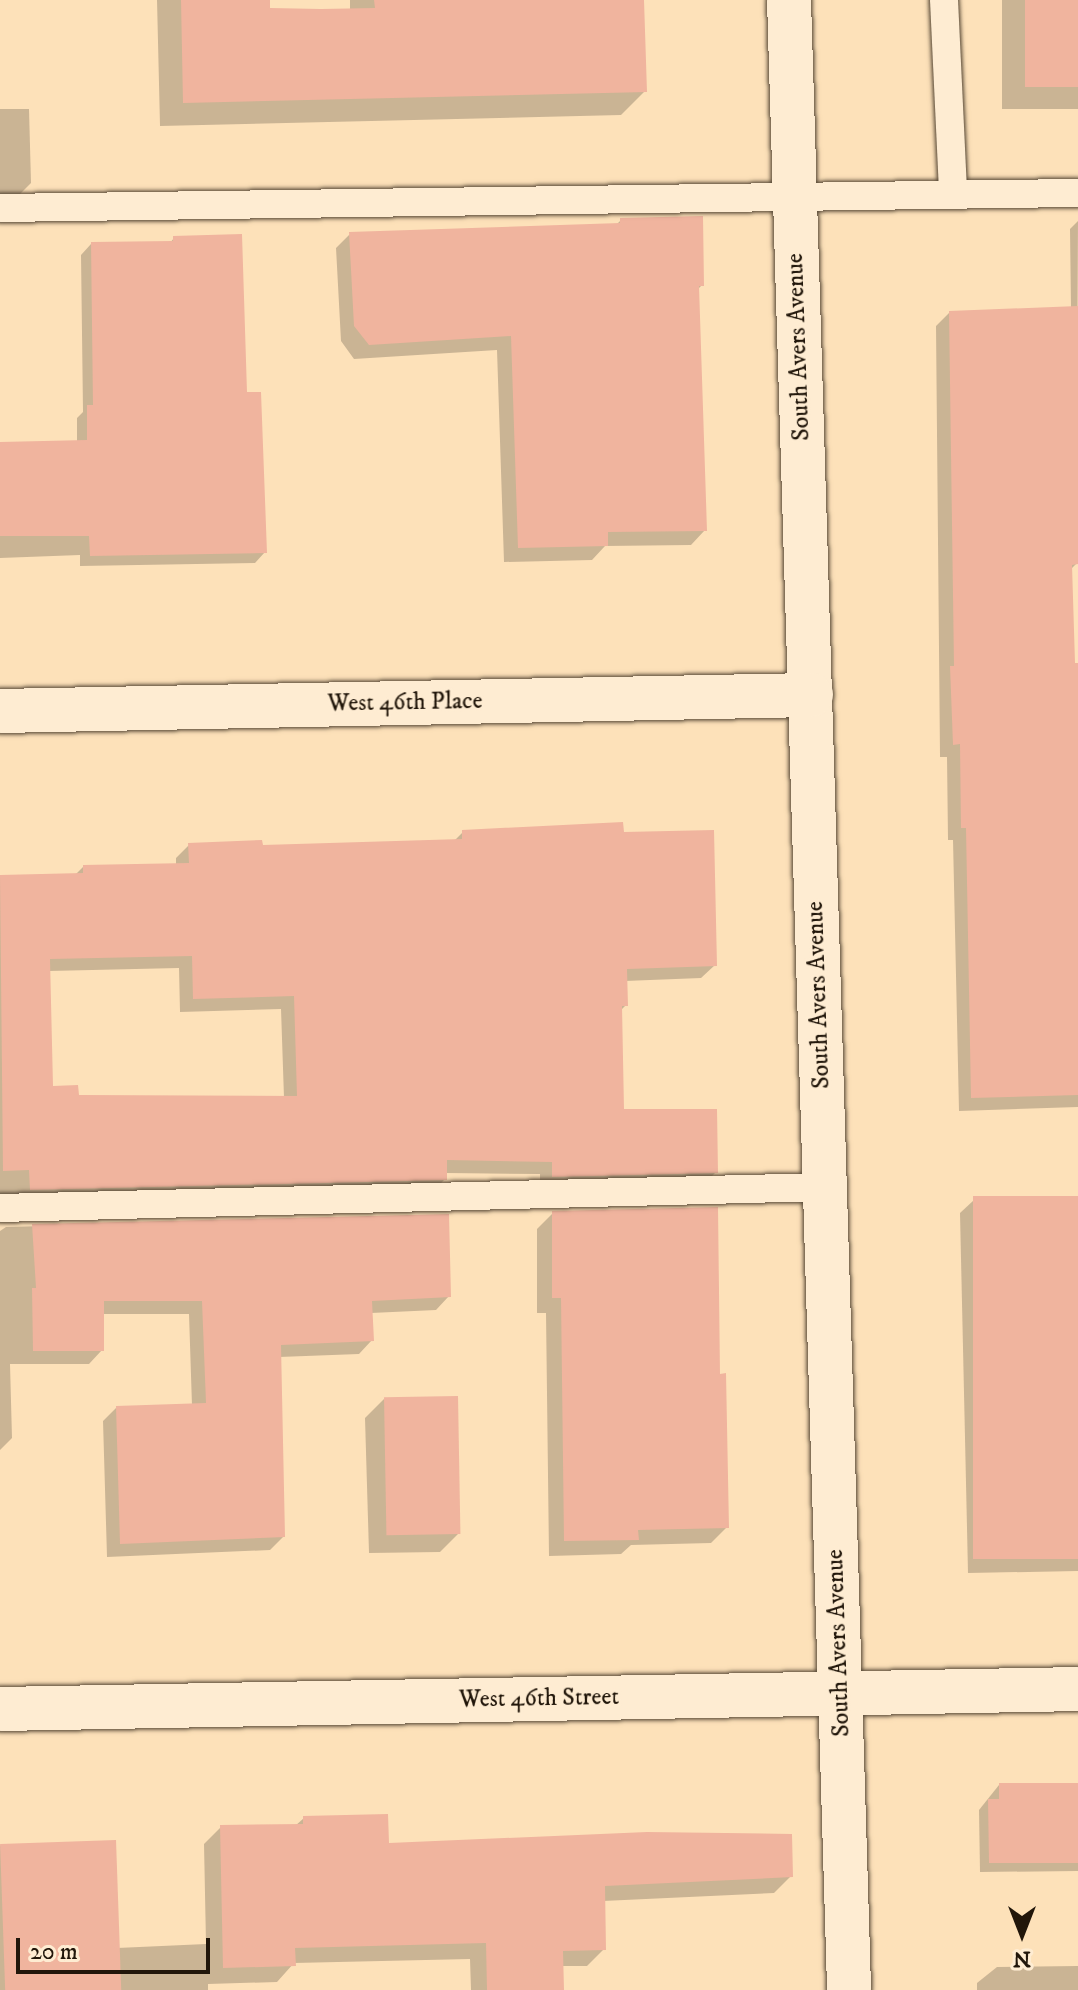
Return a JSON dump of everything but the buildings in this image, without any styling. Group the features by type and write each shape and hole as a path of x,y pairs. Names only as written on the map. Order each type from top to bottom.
{"street":[{"name":"South Avers Avenue","path":"789,0 849,1990"},
{"name":"West 46th Place","path":"0,711 811,695"},
{"name":"West 46th Street","path":"0,1709 1078,1689"}],"lane":[{"path":"944,0 953,194"},
{"path":"0,208 1078,193"},
{"path":"0,1208 825,1187"}]}
